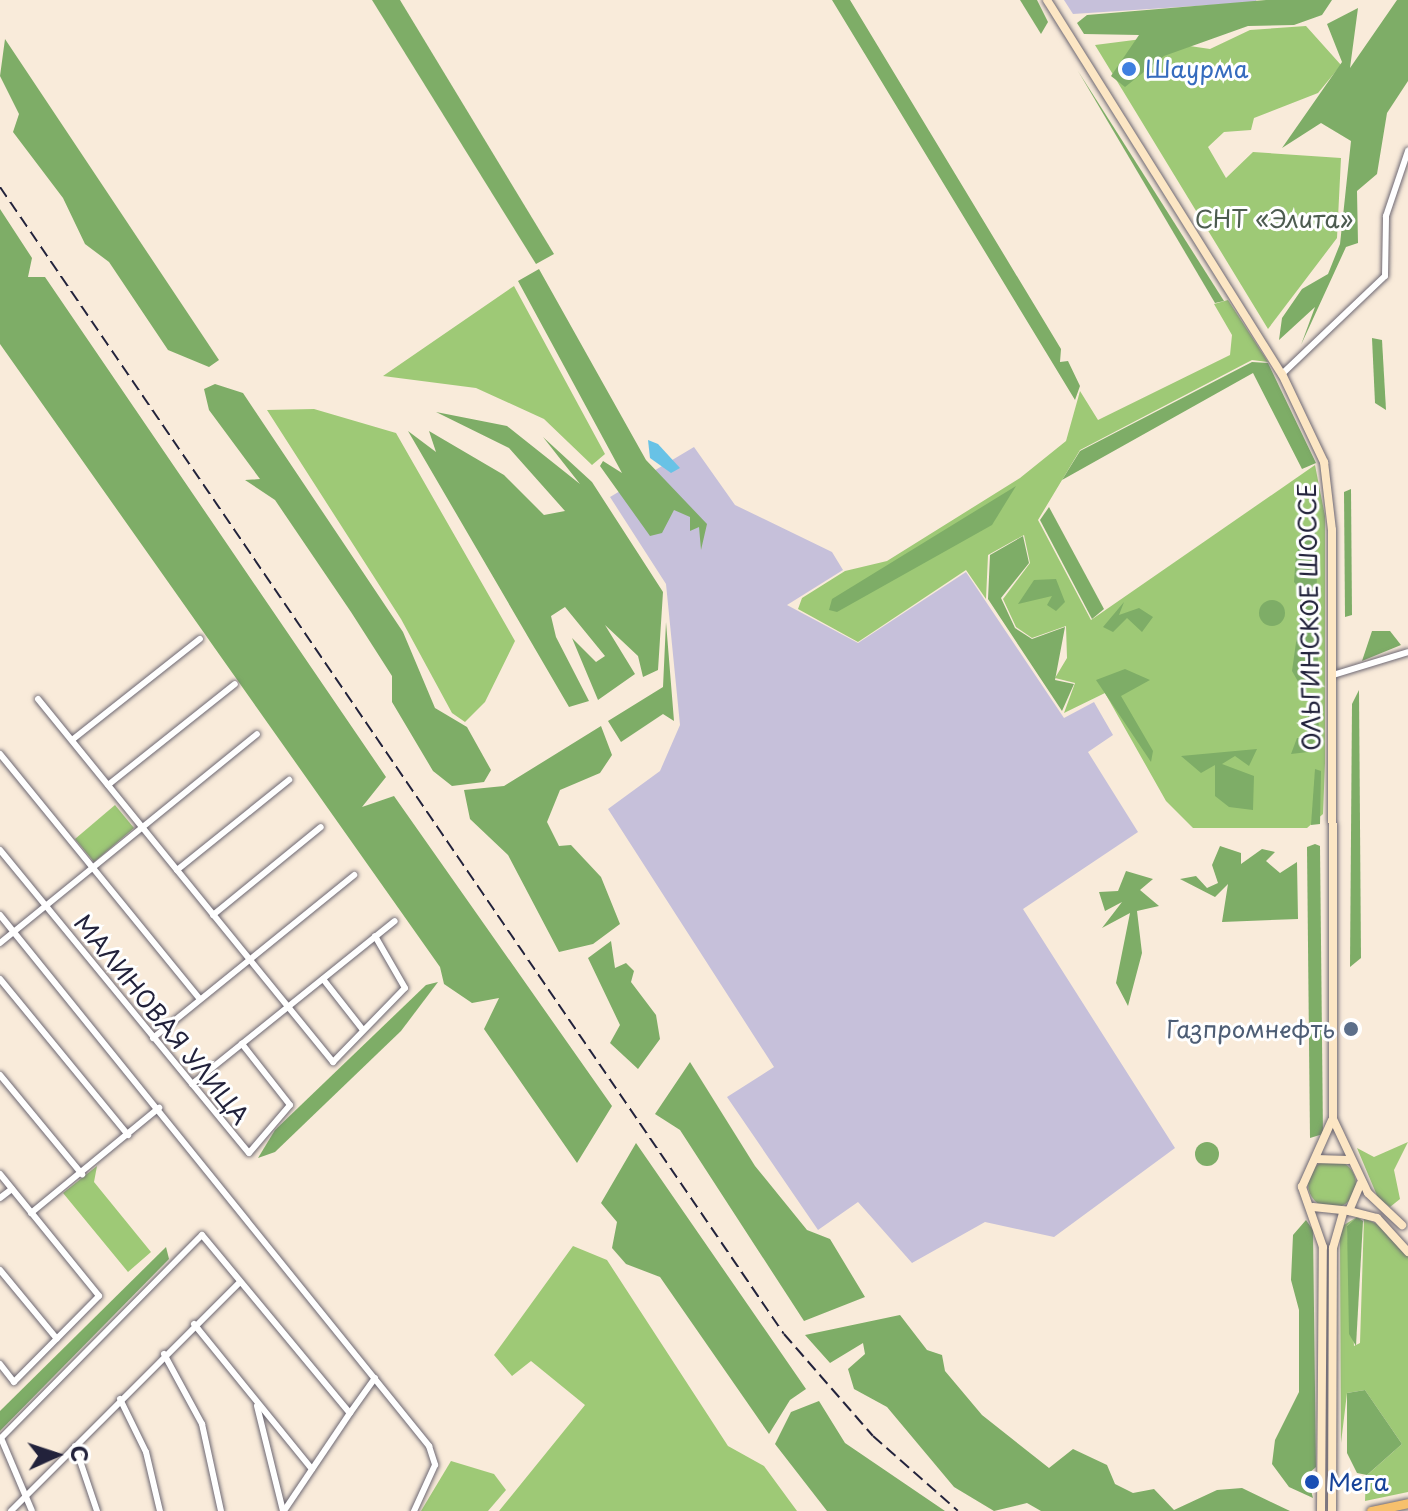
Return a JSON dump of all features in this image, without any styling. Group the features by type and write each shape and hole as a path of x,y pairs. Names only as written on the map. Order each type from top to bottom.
{"main road":[{"name":"ОЛЬГИНСКОЕ ШОССЕ","path":"1047,0 1282,374 1317,439 1329,482 1333,675 1333,1119"},
{"path":"1321,1511 1323,1247 1313,1207 1302,1187 1333,1119"},
{"path":"1333,1119 1379,1209 1405,1224 1398,1243"},
{"path":"1313,1161 1339,1155 1354,1165"},
{"path":"1332,1511 1333,1248 1359,1175"},
{"path":"1313,1207 1377,1218 1408,1252"},
{"path":"1371,1511 1408,1503"}],"street":[{"path":"1282,374 1385,276 1386,216 1408,151"},
{"path":"72,740 200,639"},
{"path":"1333,675 1408,652"},
{"path":"108,785 235,684"},
{"path":"38,699 333,1062 405,988 375,936"},
{"path":"0,943 144,829 257,734"},
{"path":"0,754 200,999"},
{"path":"177,870 289,780"},
{"path":"213,915 321,827"},
{"name":"МАЛИНОВАЯ УЛИЦА","path":"0,850 249,1153 290,1105 242,1044"},
{"path":"153,1038 354,875"},
{"path":"0,915 429,1446 435,1465 414,1511"},
{"path":"192,1084 395,921"},
{"path":"0,979 128,1135"},
{"path":"323,979 363,1030"},
{"path":"0,995 8,988"},
{"path":"0,1075 82,1174"},
{"path":"31,1213 159,1108"},
{"path":"0,1174 99,1296 14,1382 0,1364"},
{"path":"0,1198 12,1189"},
{"path":"32,1511 28,1494 0,1438 202,1235 350,1413"},
{"path":"0,1270 57,1339"},
{"path":"11,1511 194,1324 240,1282"},
{"path":"194,1324 312,1469"},
{"path":"164,1354 202,1424 221,1511"},
{"path":"283,1511 375,1378"},
{"path":"120,1399 146,1452 160,1511"},
{"path":"257,1402 283,1511"},
{"path":"75,1446 97,1511"}],"shaded area":[{"path":"1064,0 1256,0 1257,2 1073,14"},
{"path":"694,447 735,505 832,552 843,570 787,605 858,643 966,572 1064,718 1094,702 1113,735 1088,752 1138,832 1023,909 1175,1148 1054,1237 985,1222 912,1263 858,1202 818,1230 727,1097 774,1067 608,809 660,771 680,725 666,584 610,497"}],"green space":[{"path":"372,0 400,0 554,254 536,264"},
{"path":"832,0 850,0 1061,349 1060,362 1068,361 1080,386 1075,400"},
{"path":"1020,0 1037,0 1048,22 1041,34"},
{"path":"1266,0 1332,0 1322,15 1294,25 1248,26 1164,56 1125,87 1111,76 1139,35 1084,34 1077,23 1087,15"},
{"path":"1397,0 1408,0 1408,81 1387,113 1377,174 1357,191 1358,243 1346,247 1301,345 1315,307 1279,340 1282,318 1302,289 1328,274 1340,244 1351,141 1321,123 1282,148 1342,62 1327,24 1358,8 1350,68"},
{"name":"СНТ «Элита»","path":"1306,26 1341,65 1318,93 1254,118 1251,130 1224,132 1208,147 1226,178 1253,152 1341,158 1337,238 1268,329 1095,45 1142,39 1210,49 1250,30"},
{"path":"5,39 219,360 209,367 168,350 109,262 85,244 63,198 13,132 19,114 0,76"},
{"path":"1078,71 1224,301 1215,303"},
{"path":"0,209 32,258 28,277 45,277 386,777 362,807 394,796 612,1106 577,1163 484,1029 499,998 472,1003 444,984 440,967 0,344"},
{"path":"539,269 646,460 707,524 701,550 699,527 690,531 690,517 674,510 662,533 650,536 600,466 603,461 622,473 518,281"},
{"path":"514,286 605,454 592,465 544,419 476,388 383,376"},
{"path":"1228,300 1268,362 1252,360 1080,450 1038,520 1091,620 1315,465 1325,516 1325,763 1323,814 1307,828 1193,828 1166,801 1105,693 1064,713 1075,683 1055,678 1067,658 1066,626 1032,638 1016,627 1003,599 1030,563 1024,535 988,555 986,599 966,570 858,642 798,609 802,598 845,571 887,561 1020,478 1066,441 1080,391 1098,420 1230,355 1232,335 1214,304"},
{"path":"1372,338 1382,340 1386,410 1375,403"},
{"path":"1252,362 1268,363 1316,463 1302,469 1253,373 1062,480 1080,451"},
{"path":"215,384 243,393 403,632 435,708 467,727 491,770 484,782 452,786 433,771 392,702 392,676 351,612 275,500 245,480 260,479 209,410 204,389"},
{"path":"314,409 396,433 515,641 485,702 465,722 452,713 401,619 267,410"},
{"path":"436,412 507,426 580,484 543,437 592,482 663,592 658,670 643,677 638,656 605,625 635,674 598,700 572,638 596,662 605,656 565,607 551,616 556,637 589,701 569,707 408,431 436,452 429,431 504,475 544,515 565,511 509,448"},
{"path":"1016,486 992,525 837,612 829,610 832,599"},
{"path":"1351,489 1352,615 1345,617 1344,492"},
{"path":"1049,507 1104,609 1092,619 1040,520"},
{"path":"1316,526 1318,671 1304,692 1292,671 1303,593 1294,582 1296,554 1308,527"},
{"path":"1023,536 1029,563 1001,598 1015,628 1032,639 1065,627 1055,680 1074,684 1062,711 988,599 990,555"},
{"path":"1056,579 1065,602 1056,611 1047,605 1052,596 1018,604 1034,580"},
{"path":"1272,600 1281,604 1285,613 1281,622 1272,626 1263,622 1259,613 1263,604"},
{"path":"1124,602 1119,615 1139,608 1153,617 1142,632 1127,618 1113,632 1103,627"},
{"path":"666,622 674,721 663,714 621,742 608,721 663,687"},
{"path":"1372,631 1390,631 1401,645 1362,661"},
{"path":"1125,669 1150,680 1121,696 1153,751 1151,762 1096,680"},
{"path":"1359,690 1361,958 1350,967 1352,704"},
{"path":"1310,704 1318,705 1319,732 1308,752 1291,754 1297,738 1305,738"},
{"path":"601,726 612,755 600,773 560,790 547,822 559,846 571,845 601,877 620,924 593,944 559,952 508,855 470,819 464,790 504,786"},
{"path":"1257,749 1249,766 1235,756 1222,764 1254,776 1253,810 1229,807 1215,796 1215,765 1201,773 1181,756"},
{"path":"1315,769 1321,771 1320,824 1311,825"},
{"path":"115,805 134,828 94,862 75,839"},
{"path":"1220,846 1241,853 1241,864 1262,849 1275,852 1266,861 1280,873 1297,862 1298,919 1222,922 1228,884 1215,897 1180,879 1196,876 1207,888 1218,883 1212,865"},
{"path":"1320,846 1323,1134 1310,1138 1307,847"},
{"path":"1126,871 1153,879 1140,890 1159,906 1137,911 1142,953 1128,1006 1116,983 1130,913 1102,928 1122,902 1105,911 1099,892 1118,891"},
{"path":"611,941 615,968 626,963 634,971 631,982 656,1015 660,1039 638,1069 610,1043 620,1025 588,958"},
{"path":"438,982 401,1031 275,1152 258,1158 275,1130 426,985"},
{"path":"690,1062 755,1166 807,1230 830,1239 865,1297 804,1321 680,1130 655,1114"},
{"path":"1207,1142 1218,1149 1219,1154 1212,1165 1207,1166 1196,1159 1195,1154 1202,1143"},
{"path":"1408,1142 1394,1170 1400,1199 1390,1207 1378,1198 1357,1148 1374,1157"},
{"path":"636,1143 806,1389 790,1400 769,1434 660,1277 626,1264 612,1248 617,1222 601,1203"},
{"path":"1332,1160 1349,1167 1356,1184 1349,1201 1332,1208 1315,1201 1308,1184 1315,1167"},
{"path":"97,1166 94,1182 151,1252 128,1272 63,1193"},
{"path":"1357,1217 1347,1226 1354,1346 1360,1343 1364,1218 1383,1227 1408,1255 1408,1492 1365,1501 1366,1476 1402,1444 1365,1390 1347,1393 1341,1443 1340,1237 1344,1225"},
{"path":"1357,1217 1363,1221 1356,1346 1349,1334 1347,1226"},
{"path":"1306,1220 1313,1230 1316,1467 1307,1475 1313,1498 1289,1487 1272,1464 1275,1440 1299,1392 1299,1310 1291,1280 1293,1235"},
{"path":"573,1246 607,1260 728,1446 764,1466 797,1511 499,1511 585,1405 531,1361 512,1376 494,1355"},
{"path":"166,1247 169,1259 0,1431 0,1411"},
{"path":"900,1315 927,1350 942,1355 945,1371 982,1415 1049,1468 1073,1449 1107,1465 1115,1484 1133,1493 1154,1489 1174,1510 1217,1490 1242,1488 1290,1511 1041,1511 1027,1503 994,1511 954,1487 887,1407 854,1389 848,1369 865,1354 863,1343 830,1363 805,1335"},
{"path":"1365,1390 1402,1444 1367,1475 1357,1473 1347,1453 1347,1393"},
{"path":"819,1401 845,1443 945,1511 827,1511 775,1444 791,1412"},
{"path":"451,1461 494,1474 506,1490 488,1511 421,1511"}],"water":[{"path":"648,440 658,444 680,468 671,473 650,458"}],"railway":[{"path":"0,187 784,1334 873,1436 958,1511"}],"place":[{"name":"Шаурма","path":"1129,69"},
{"name":"Газпромнефть","path":"1351,1029"},
{"name":"Мега","path":"1312,1482"}]}
